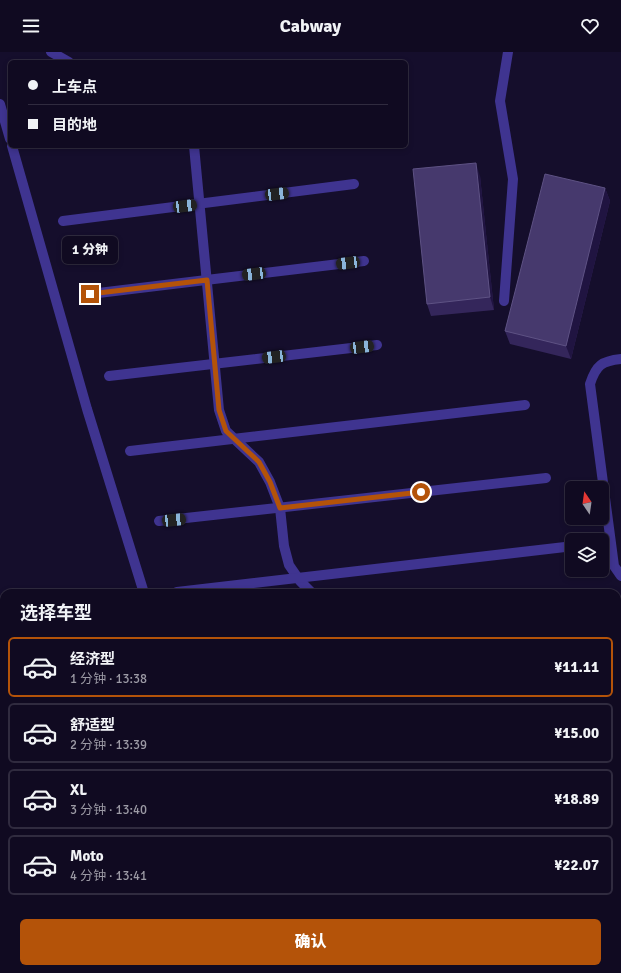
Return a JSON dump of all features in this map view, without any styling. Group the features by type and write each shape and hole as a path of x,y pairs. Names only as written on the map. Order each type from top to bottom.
{"street":[{"path":"51,52 65,60"},
{"path":"504,301 513,179 500,101 508,52"},
{"path":"0,104 8,133"},
{"path":"13,148 87,409 143,589"},
{"path":"194,148 219,410 226,431 259,462 270,482 280,508 284,546 289,565 308,589"},
{"path":"63,221 354,184"},
{"path":"90,294 364,261"},
{"path":"109,376 377,345"},
{"path":"621,359 607,361 594,372 590,384 614,566 621,576"},
{"path":"130,451 525,405"},
{"path":"159,521 546,478"},
{"path":"203,589 565,547"}],"building":[{"path":"476,163 490,297 427,304 413,169"},
{"path":"545,174 605,188 566,346 505,331"}],"route":[{"path":"90,294 207,280 219,410 226,431 259,462 270,482 280,508 421,492"}]}
